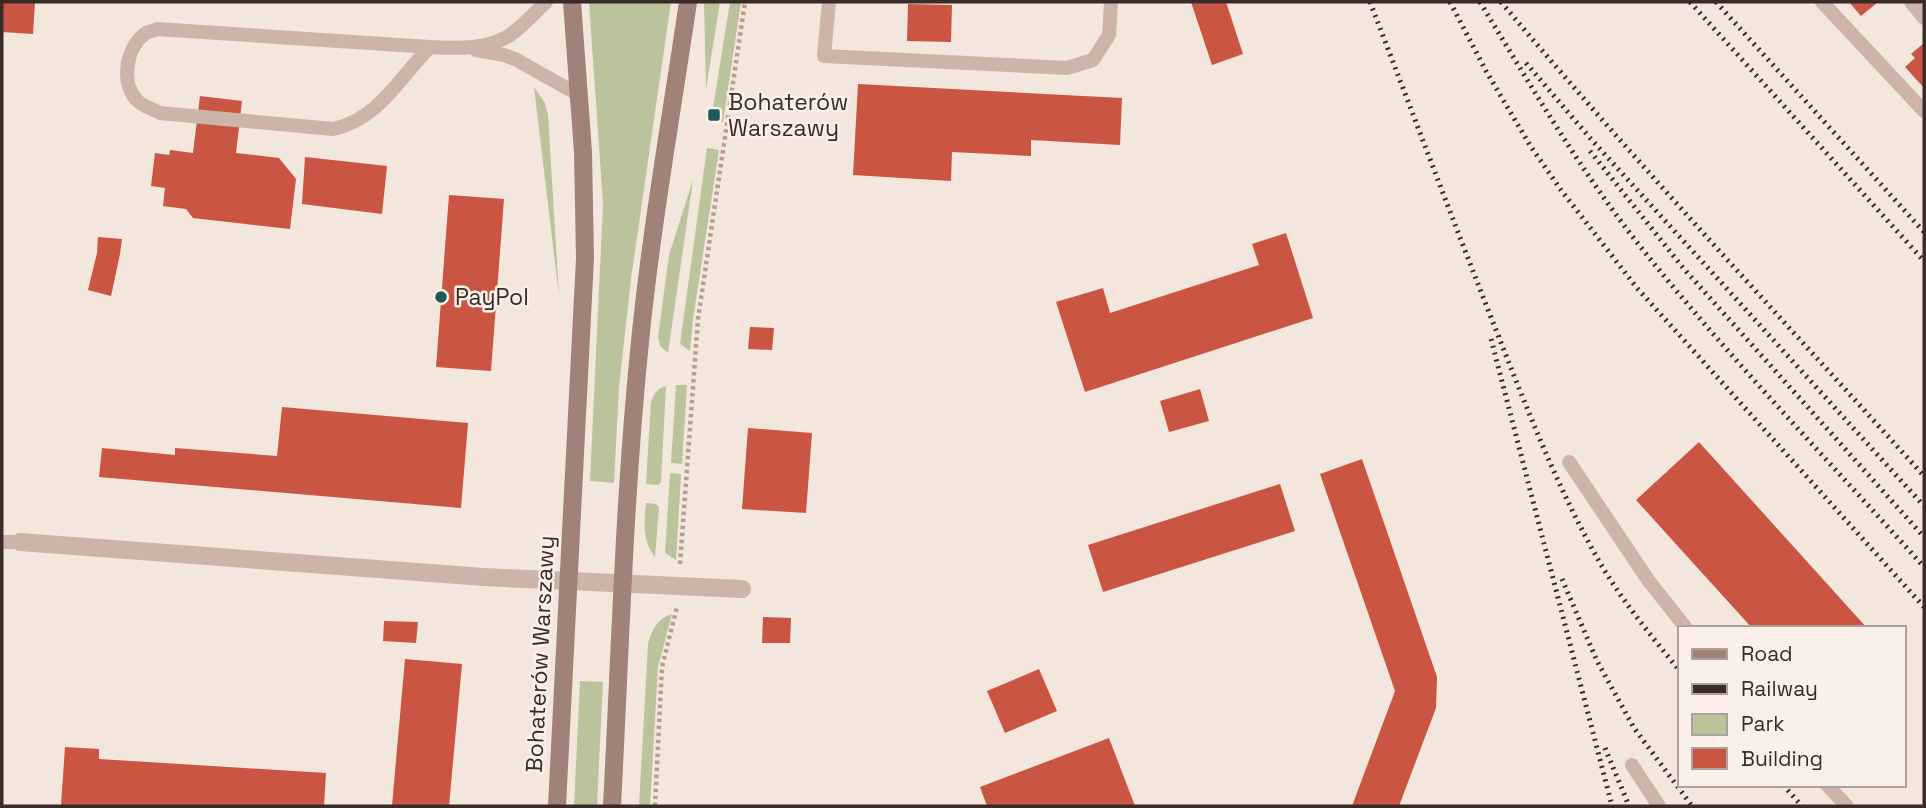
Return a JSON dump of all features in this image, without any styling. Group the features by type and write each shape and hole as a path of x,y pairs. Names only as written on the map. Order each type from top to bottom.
{"street":[{"name":"Bohaterów Warszawy","path":"557,806 585,258 585,202 572,2"},
{"path":"612,806 632,431 639,349 688,2"},
{"path":"20,542 484,577 742,589"}],"lane":[{"path":"464,48 489,44 506,37 546,2"},
{"path":"829,2 824,56 1068,68 1093,60 1109,35 1111,2"},
{"path":"1822,2 1924,111"},
{"path":"1911,2 1924,18"},
{"path":"429,47 377,106 346,126 333,129 160,113 136,99 126,73 130,56 138,43 145,34 156,29 464,48 515,59 579,94"},
{"path":"1569,462 1648,580 1684,626"},
{"path":"2,542 20,542"},
{"path":"1632,765 1659,806"},
{"path":"1829,787 1847,806"}],"path":[{"path":"680,572 698,319 746,2"},
{"path":"655,806 662,667 678,604"}],"green space":[{"path":"589,2 671,2 631,279 619,387 614,483 590,481 603,204"},
{"path":"705,2 720,2 706,89 704,5"},
{"path":"730,2 741,2 723,122 711,120"},
{"path":"534,87 545,103 548,115 559,296"},
{"path":"707,148 719,150 690,351 680,344"},
{"path":"693,180 668,353 660,346 658,337 669,255"},
{"path":"676,385 687,385 682,464 671,463"},
{"path":"666,386 661,482 658,485 646,484 651,402 657,391"},
{"path":"670,473 681,474 676,560 665,553"},
{"path":"646,503 659,507 655,557 646,538"},
{"path":"672,614 658,667 650,806 639,806 648,644 656,626"},
{"path":"580,681 603,682 597,806 574,806"}],"building":[{"path":"2,2 35,2 33,34 2,32"},
{"path":"1191,2 1226,2 1243,54 1212,65"},
{"path":"1849,2 1878,2 1861,16"},
{"path":"908,4 952,5 951,42 907,41"},
{"path":"1924,43 1924,88 1905,67 1915,58 1911,54"},
{"path":"858,84 1122,98 1120,145 1031,140 1031,156 952,152 951,181 853,175"},
{"path":"200,96 242,101 236,153 279,158 296,179 290,229 193,218 186,209 163,206 165,188 151,186 155,153 169,155 170,150 193,153"},
{"path":"305,157 387,166 382,214 302,204"},
{"path":"449,195 504,199 491,371 436,367"},
{"path":"1286,233 1313,318 1085,392 1056,302 1103,288 1110,313 1259,265 1252,244"},
{"path":"98,237 122,239 111,296 88,290"},
{"path":"750,327 774,328 772,350 748,349"},
{"path":"1200,389 1209,421 1169,432 1160,401"},
{"path":"282,407 468,423 461,508 99,477 102,448 175,455 175,448 277,456"},
{"path":"748,428 812,433 806,513 742,509"},
{"path":"1699,442 1865,626 1750,626 1636,500"},
{"path":"1362,459 1437,677 1436,708 1399,806 1352,806 1395,691 1320,474"},
{"path":"1280,484 1295,531 1103,592 1088,545"},
{"path":"763,617 791,618 790,643 762,643"},
{"path":"384,621 418,622 416,643 383,641"},
{"path":"405,659 462,664 449,806 392,806"},
{"path":"1039,669 1057,711 1005,733 987,691"},
{"path":"1109,738 1135,806 987,806 980,787"},
{"path":"65,747 99,749 99,759 326,773 324,806 61,805"}],"railway":[{"path":"1370,2 1480,289 1554,472 1604,570 1634,614 1678,669"},
{"path":"1450,2 1486,71 1531,147 1637,288 1924,607"},
{"path":"1480,2 1578,159 1643,250 1746,371 1924,567"},
{"path":"1501,2 1657,182 1924,476"},
{"path":"1690,2 1924,261"},
{"path":"1716,2 1924,232"},
{"path":"1526,63 1590,138 1924,506"},
{"path":"1590,151 1684,269 1924,537"},
{"path":"1491,339 1612,806"},
{"path":"1562,579 1597,661 1634,728 1692,806"},
{"path":"1605,748 1629,806"},
{"path":"1785,787 1802,806"}],"place":[{"name":"Bohaterów Warszawy","path":"714,115"},
{"name":"PayPol","path":"441,297"}]}
